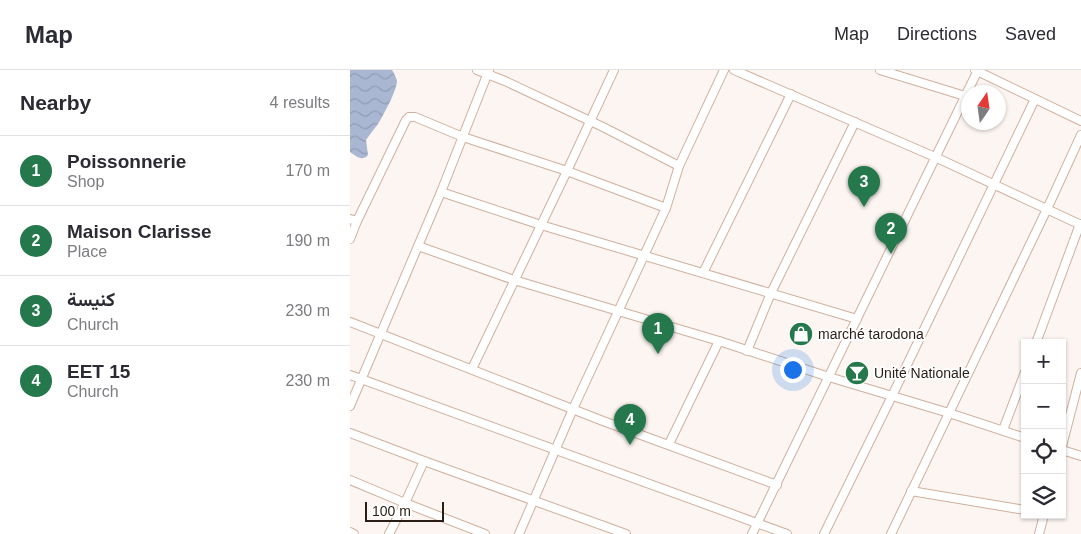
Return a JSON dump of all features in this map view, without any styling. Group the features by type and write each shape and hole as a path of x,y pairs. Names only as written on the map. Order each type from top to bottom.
{"street":[{"path":"477,70 489,72 679,166"},
{"path":"472,369 614,70"},
{"path":"519,534 573,409 666,208 679,166 724,70"},
{"path":"734,70 935,157 1080,224 1037,339"},
{"path":"880,70 961,95"},
{"path":"970,85 977,70 1081,122"},
{"path":"350,406 441,192 489,72"},
{"path":"703,273 792,94"},
{"path":"824,534 1034,99"},
{"path":"752,534 961,104"},
{"path":"350,239 353,220 406,120 410,117 415,117 463,137 567,171 666,208"},
{"path":"748,350 771,293 854,122"},
{"path":"891,534 1081,135"},
{"path":"441,192 541,225 857,320"},
{"path":"418,246 514,280 719,341 1021,437"},
{"path":"350,322 573,409 777,485"},
{"path":"669,444 719,341"},
{"path":"1066,431 1081,373"},
{"path":"350,375 787,534"},
{"path":"1003,430 1021,383"},
{"path":"350,432 424,461 626,534"},
{"path":"1066,451 1081,456"},
{"path":"389,534 424,461"},
{"path":"350,480 485,534"},
{"path":"911,491 1021,509"},
{"path":"1039,534 1043,519"},
{"path":"601,534 605,526"},
{"path":"350,532 354,534"}],"water":[{"path":"350,70 392,70 397,81 386,109 366,140 368,155 364,158 359,158 350,152"}],"place":[{"name":"كنيسة","path":"864,207"},
{"name":"Maison Clarisse","path":"891,254"},
{"name":"marché tarodona","path":"801,334"},
{"name":"Poissonnerie","path":"658,354"},
{"name":"Unité Nationale","path":"857,373"},
{"name":"EET 15","path":"630,445"}]}
